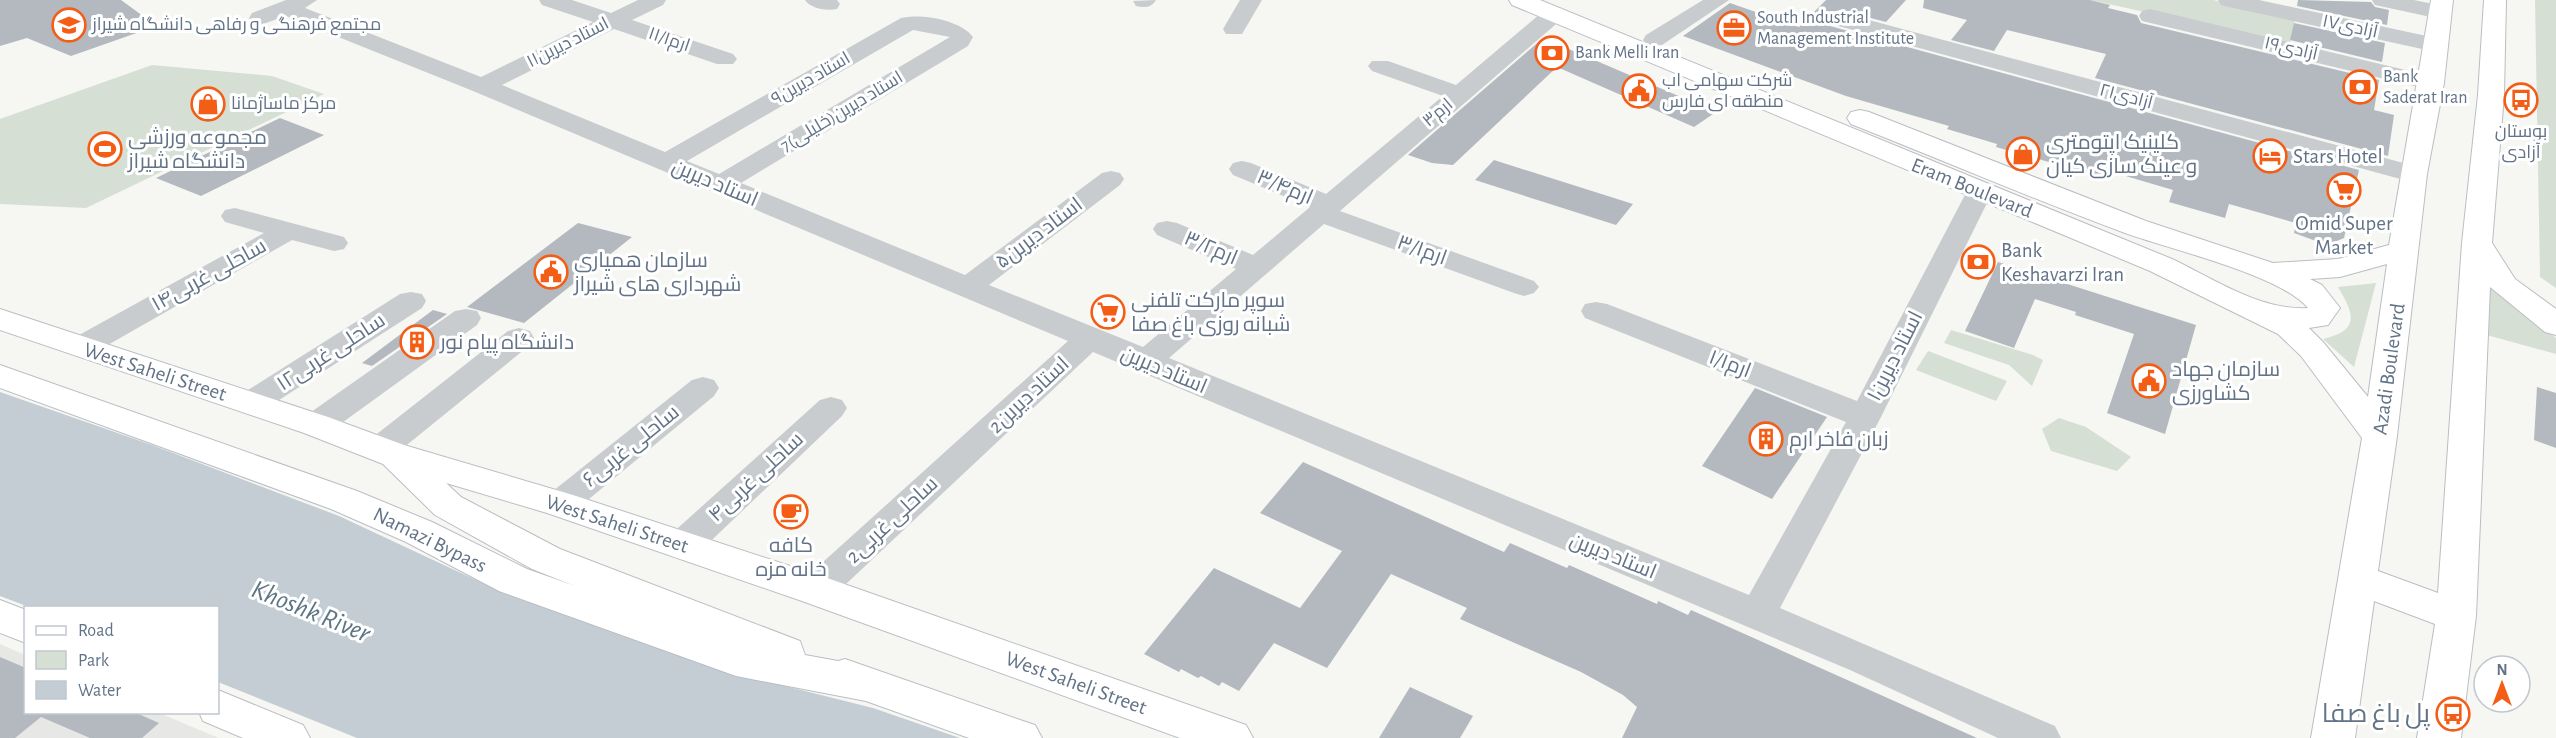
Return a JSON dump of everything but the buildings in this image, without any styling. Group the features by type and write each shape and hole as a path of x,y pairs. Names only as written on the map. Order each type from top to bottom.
{"main road":[{"name":"Eram Boulevard","path":"1520,0 1565,4 2136,227 2271,272 2340,268 2403,250"},
{"path":"2439,738 2456,616 2477,243 2491,95 2495,0"},
{"name":"Eram Boulevard","path":"1565,4 1980,191 2161,265 2289,327 2312,349 2380,435"},
{"name":"Azadi Boulevard","path":"2333,738 2380,435 2413,174 2431,83 2441,6"},
{"path":"2477,243 2504,285 2556,325"},
{"path":"2249,306 2291,319 2318,318 2322,314 2324,308 2311,292 2271,272"},
{"name":"West Saheli Street","path":"0,319 316,425 386,452 560,504 816,590 1231,738"},
{"name":"Namazi Bypass","path":"0,376 344,500 419,532 524,584 736,658 866,684"},
{"path":"386,452 448,506 546,560 866,684 1020,738"},
{"path":"2359,580 2456,616"},
{"path":"0,616 24,626"},
{"path":"219,708 288,738"}],"street":[{"name":"۱۱/۱ارم","path":"549,0 725,59"},
{"name":"استاد دیرین۱۱","path":"482,86 655,0"},
{"path":"1234,29 1251,0"},
{"path":"1654,40 1718,0"},
{"name":"آزادی۱۷","path":"2229,0 2436,45"},
{"path":"2383,0 2441,6"},
{"name":"ارم۳","path":"1145,362 1565,4"},
{"name":"استاد دیرین","path":"284,9 482,86 1757,615 2040,738"},
{"name":"آزادی۱۹","path":"2150,16 2431,83"},
{"name":"آزادی۲۱","path":"1839,19 2413,174"},
{"name":"استاد دیرین۹","path":"665,163 909,24 926,24 959,33 962,37"},
{"name":"7استاد دیرین(خلیلی)","path":"720,186 960,41 962,37"},
{"path":"1380,66 1460,94"},
{"name":"۳/۴ارم","path":"1242,169 1324,209"},
{"name":"استاد دیرین۵","path":"966,288 1111,179"},
{"name":"استاد دیرین۱","path":"1757,615 1864,417 1980,191"},
{"name":"۳/۱ارم","path":"1324,209 1524,287"},
{"name":"ساحلی غربی۱۴","path":"235,216 288,231"},
{"name":"۳/۲ارم","path":"1167,230 1256,267"},
{"path":"288,231 334,243"},
{"name":"ساحلی غربی۱۴","path":"81,348 288,231"},
{"name":"ساحلی غربی۱۲","path":"251,403 411,301"},
{"name":"۱/۱ارم","path":"1596,311 1864,417"},
{"path":"316,425 466,318"},
{"path":"386,452 519,338"},
{"name":"2استاد دیرین","path":"968,450 1089,339"},
{"name":"ساحلی غربی۶","path":"560,504 703,388"},
{"name":"ساحلی غربی۴","path":"682,546 831,408"},
{"name":"2ساحلی غربی","path":"816,590 968,450"}],"shaded area":[{"path":"0,644 24,655 24,714 161,714 219,738 0,738"}],"green space":[{"path":"2090,0 2213,0 2295,19 2290,44"},
{"path":"2535,0 2556,0 2556,288 2540,277"},
{"name":"مجموعه ورزشی دانشگاه شیراز","path":"152,65 272,76 324,94 86,208 0,204 0,119"},
{"path":"2480,278 2556,338 2556,354 2483,334"},
{"path":"2376,283 2354,367 2323,339 2344,331 2351,320 2348,305 2338,287"},
{"path":"1951,330 2043,360 2032,386 2009,365 1944,343"},
{"path":"1928,351 2007,381 1996,401 1916,370"},
{"path":"2059,418 2086,427 2131,457 2117,471 2051,451 2042,429"}],"water":[{"name":"Khoshk River","path":"0,392 152,445 339,516 491,587 741,675 873,708 960,738 357,738 219,682 219,606 26,606 0,596"}],"place":[{"name":"مجتمع فرهنگی و رفاهی دانشگاه شیراز","path":"69,25"},
{"name":"South Industrial Management Institute","path":"1734,28"},
{"name":"Bank Melli Iran","path":"1552,53"},
{"name":"Bank Saderat Iran","path":"2360,87"},
{"name":"شرکت سهامی اب منطقه ای فارس","path":"1639,91"},
{"name":"بوستان آزادی","path":"2521,100"},
{"name":"مرکز ماساژمانا","path":"208,104"},
{"name":"مجموعه ورزشی دانشگاه شیراز","path":"105,149"},
{"name":"کلینیک اپتومتری و عینک سازی کیان","path":"2023,154"},
{"name":"Stars Hotel","path":"2270,156"},
{"name":"Omid Super Market","path":"2344,190"},
{"name":"Bank Keshavarzi Iran","path":"1978,262"},
{"name":"سازمان همیاری شهرداری های شیراز","path":"551,272"},
{"name":"سوپر مارکت تلفنی شبانه روزی باغ صفا","path":"1108,312"},
{"name":"دانشگاه پیام نور","path":"417,342"},
{"name":"سازمان جهاد کشاورزی","path":"2149,381"},
{"name":"زبان فاخر ارم","path":"1766,439"},
{"name":"کافه خانه مزه","path":"791,512"},
{"name":"پل باغ صفا","path":"2453,714"}]}
